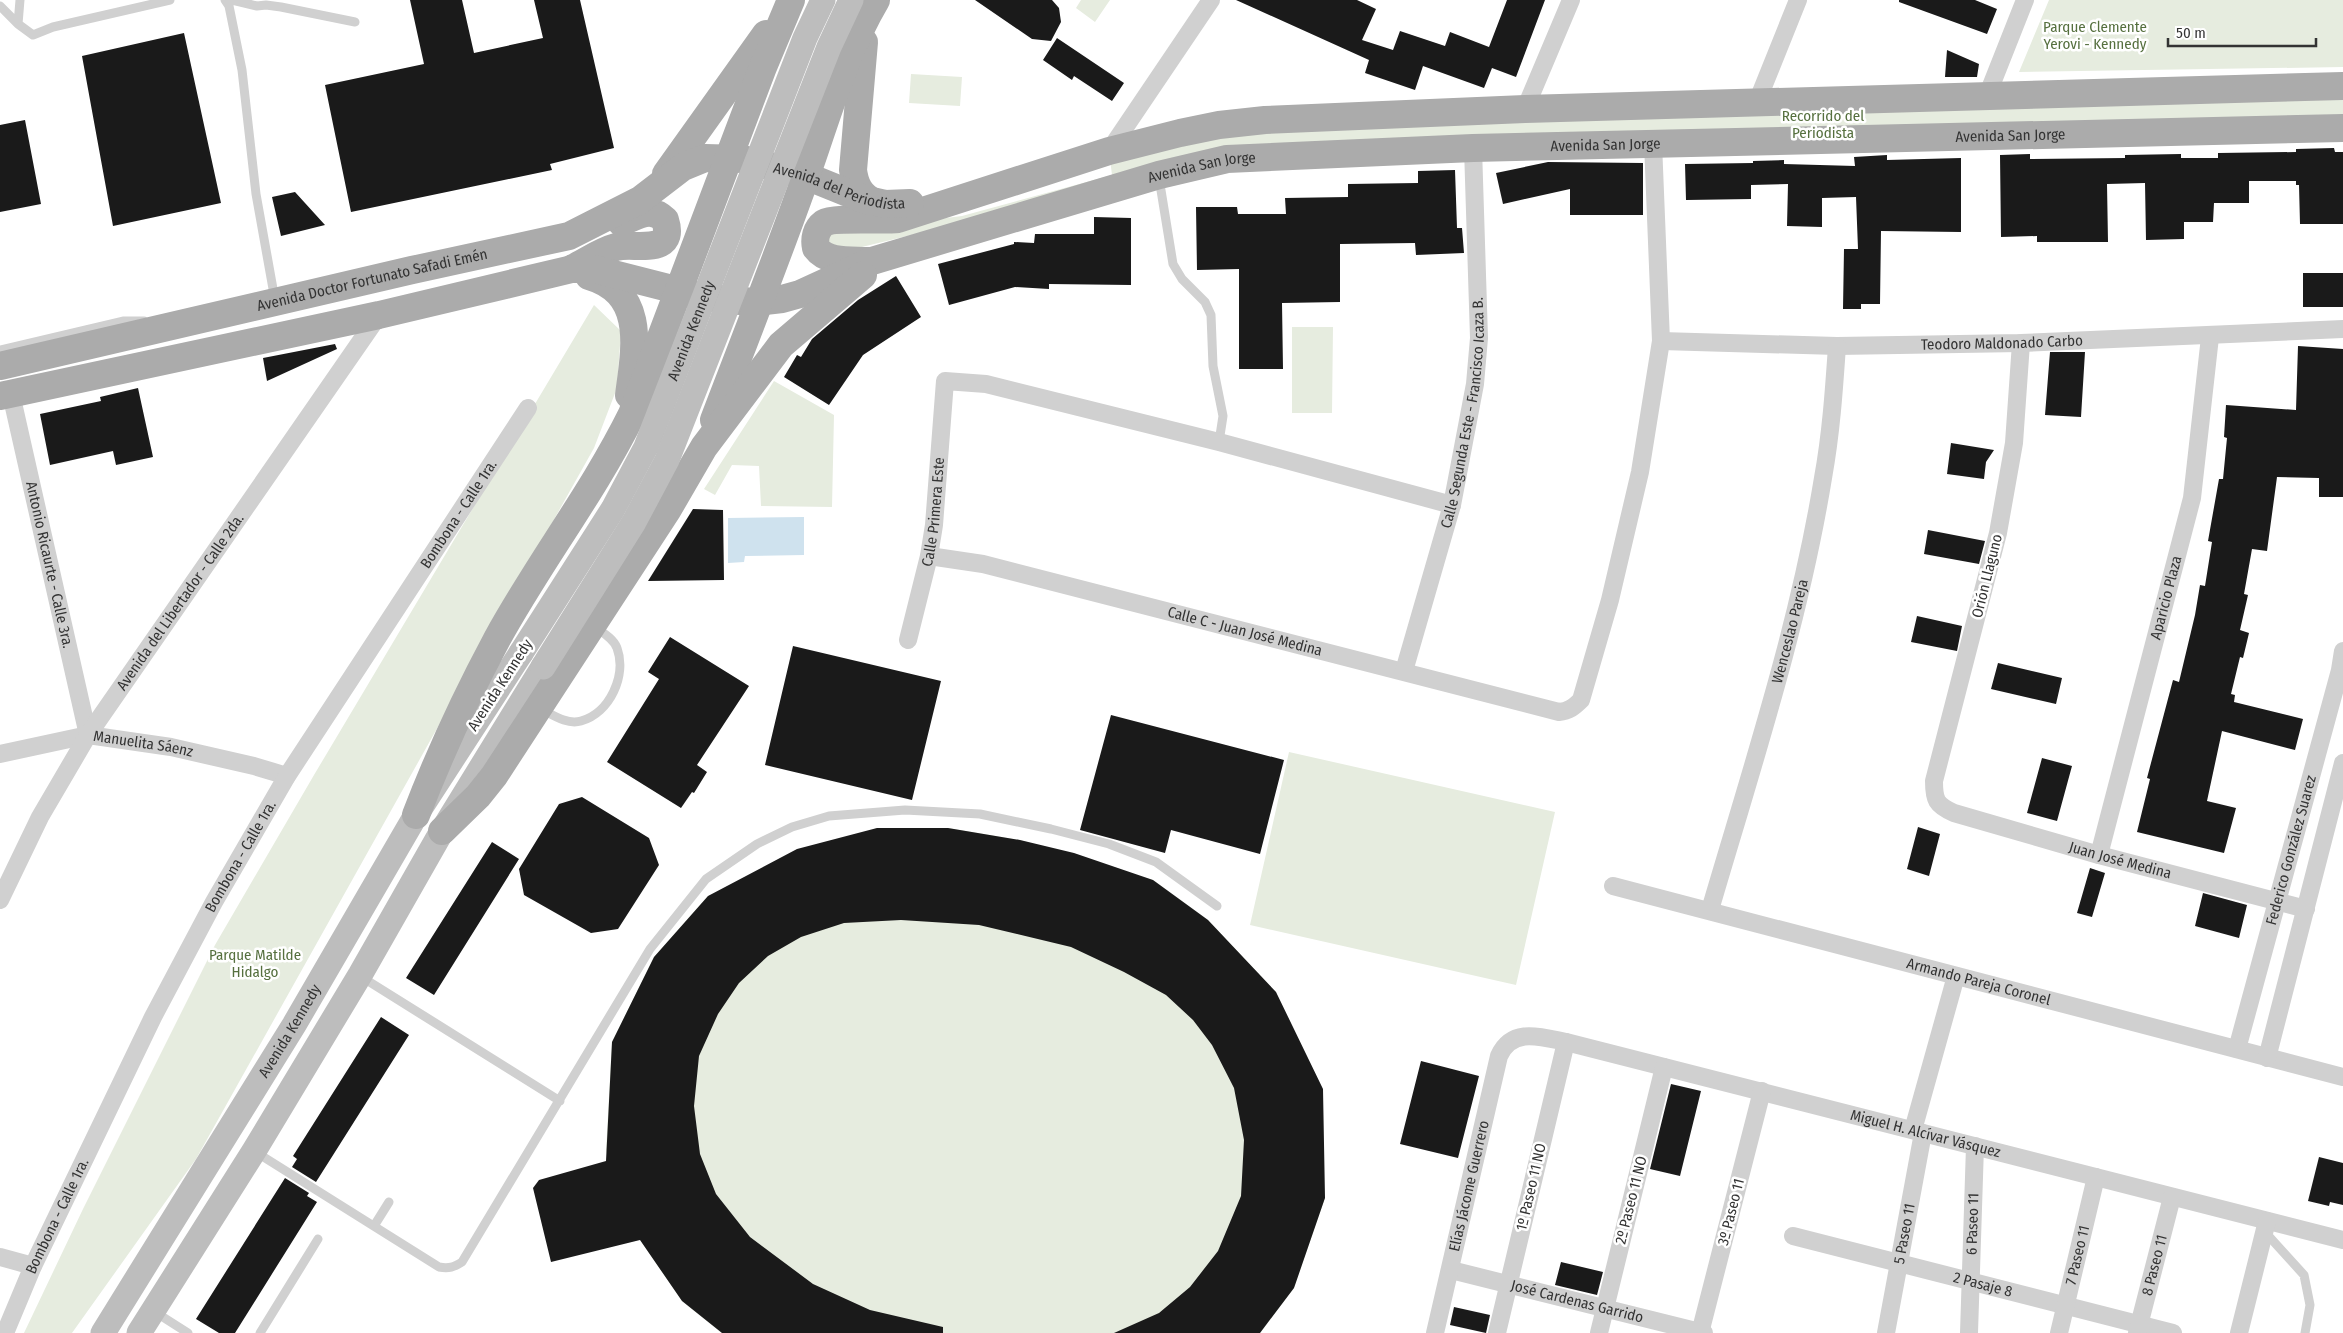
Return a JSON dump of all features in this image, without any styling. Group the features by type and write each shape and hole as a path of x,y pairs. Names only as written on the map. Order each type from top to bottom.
{"main road":[{"path":"416,815 443,749 498,639 610,457 647,378 728,157 790,0"},
{"path":"656,188 790,0"},
{"name":"Avenida Kennedy","path":"103,1333 294,1025 416,815 613,508 646,448 805,38 823,0"},
{"name":"Avenida Kennedy","path":"139,1333 254,1150 360,975 442,831 542,667 634,522 671,452 829,47 851,0"},
{"path":"704,447 806,176 834,95 856,39 877,0"},
{"path":"874,202 861,193 854,177 854,170 864,43 877,0"},
{"path":"763,67 762,97 770,114 779,121 790,125 810,122 824,111 834,95"},
{"path":"877,260 836,259 824,255 816,248 817,231 828,221 898,219 1109,151 1180,133 1265,120 1525,109 2343,86"},
{"name":"Avenida San Jorge","path":"877,260 1159,175 1191,166 1228,159 1473,148 1652,143 2343,128"},
{"name":"Avenida Doctor Fortunato Safadi Emén","path":"0,366 494,251 569,236 640,200 694,162 705,158 728,157"},
{"name":"Avenida del Periodista","path":"728,157 743,158 806,176 874,202 885,204 951,203"},
{"path":"565,271 619,246 648,247 657,245 663,240 667,226 665,220 660,215 644,212 624,221 569,236"},
{"path":"6,395 379,316 565,271 594,269 723,300 758,302 782,300 800,294 877,260"},
{"path":"442,831 478,796 494,776 668,509 704,447 781,345 877,260"},
{"path":"565,271 600,279 618,291 625,299 629,309 635,338 634,357 627,406 610,457"},
{"path":"647,378 658,364 676,352 692,350 703,353 712,360 720,378 719,408"}],"street":[{"path":"1109,151 1211,0"},
{"path":"1525,109 1571,0"},
{"path":"1757,102 1798,0"},
{"path":"1987,96 2025,0"},
{"path":"1652,143 1662,341"},
{"name":"Calle Segunda Este - Francisco Icaza B.","path":"1404,671 1452,505 1476,384 1479,338 1473,148"},
{"name":"Avenida del Libertador - Calle 2da.","path":"0,900 40,817 88,735 379,316"},
{"name":"Teodoro Maldonado Carbo","path":"1662,341 1837,346 2021,343 2343,330"},
{"name":"Aparicio Plaza","path":"2099,855 2192,498 2210,336"},
{"name":"Calle C - Juan José Medina","path":"929,556 983,564 1559,712 1567,711 1581,700 1610,600 1640,472 1662,341"},
{"name":"Orión Llaguno","path":"1938,805 1935,798 1934,781 1998,533 2009,477 2014,443 2021,343"},
{"name":"Wenceslao Pareja","path":"1710,910 1780,669 1806,568 1824,478 1837,346"},
{"name":"Calle Primera Este","path":"908,640 929,556 939,474 945,381 986,384 1219,442"},
{"name":"Antonio Ricaurte - Calle 3ra.","path":"6,395 88,735"},
{"name":"Bombona - Calle 1ra.","path":"5,1333 32,1266 153,1017 214,902 287,776 528,408"},
{"path":"1219,442 1452,505"},
{"name":"Federico González Suarez","path":"2237,1049 2275,902 2341,670 2343,651"},
{"name":"Manuelita Sáenz","path":"0,754 88,735 179,748 287,776"},
{"name":"Federico González Suarez","path":"2267,1058 2343,763"},
{"name":"Juan José Medina","path":"1938,805 1954,814 2099,855 2306,909"},
{"name":"Armando Pareja Coronel","path":"1613,886 2343,1077"},
{"name":"5 Paseo 11","path":"1886,1333 1918,1132 1956,976"},
{"name":"Miguel H. Alcívar Vásquez","path":"1508,1041 1519,1037 1532,1036 1566,1042 2096,1177 2172,1197 2266,1226 2343,1240"},
{"name":"Elías Jácome Guerrero","path":"1435,1333 1499,1056 1508,1041"},
{"name":"1º Paseo 11 NO","path":"1497,1333 1566,1042"},
{"name":"2º Paseo 11 NO","path":"1599,1333 1664,1067"},
{"name":"3º Paseo 11","path":"1702,1333 1762,1092"},
{"name":"6 Paseo 11","path":"1969,1333 1975,1146"},
{"name":"7 Paseo 11","path":"2059,1333 2096,1177"},
{"name":"8 Paseo 11","path":"2138,1329 2172,1197"},
{"path":"2239,1333 2266,1226"},
{"name":"2 Pasaje 8","path":"1793,1236 2065,1306 2138,1329 2173,1333"},
{"path":"0,1257 32,1266"},
{"name":"José Cardenas Garrido","path":"1451,1270 1702,1333"}],"lane":[{"path":"18,24 20,0"},
{"path":"0,6 18,24 33,35 53,27 170,0"},
{"path":"225,0 229,6 242,70 256,194 276,301"},
{"path":"232,0 257,6 266,4 355,22"},
{"path":"1159,175 1173,264 1182,279 1205,302 1211,315 1214,366 1223,416 1219,442"},
{"path":"0,350 124,321 192,321"},
{"path":"539,708 564,720 580,721 596,714 608,701 617,684 620,664 617,646 609,637 592,625"},
{"path":"254,1150 439,1267 452,1268 462,1262 650,949 706,878 757,844 792,827 829,816 905,810 980,814 1051,829 1109,844 1156,862 1217,906"},
{"path":"360,975 560,1101"},
{"path":"374,1226 389,1202"},
{"path":"2266,1226 2304,1275 2310,1305 2305,1333"},
{"path":"260,1333 318,1239"},
{"path":"153,1310 188,1333"}],"green space":[{"path":"1081,0 1110,0 1095,22 1076,8"},
{"name":"Parque Clemente Yerovi - Kennedy","path":"2049,0 2343,0 2343,67 2019,72"},
{"path":"911,74 962,77 960,106 909,103"},
{"name":"Recorrido del Periodista","path":"2343,86 2343,129 1653,143 1159,175 837,253 824,237 826,233 962,216 1112,175 1109,151 1180,133"},
{"name":"Parque Matilde Hidalgo","path":"594,305 621,331 617,388 594,448 196,1159 72,1333 24,1333 83,1209 215,945"},
{"path":"1292,327 1333,327 1332,413 1292,413"},
{"path":"774,381 834,415 832,507 761,506 759,466 732,465 715,495 704,489"},
{"path":"1289,752 1555,812 1516,985 1250,925"},
{"path":"877,828 948,828 1020,840 1153,880 1208,920 1276,992 1325,1198 1294,1288 1260,1333 722,1333 682,1301 630,1225 606,1150 612,1042 654,957 708,896"}],"water":[{"path":"804,517 804,555 745,556 744,562 728,563 728,518"}],"building":[{"path":"410,0 462,0 474,53 543,38 534,0 580,0 614,148 550,164 552,170 351,212 325,85 424,64"},
{"path":"975,0 1052,0 1059,8 1061,22 1051,41 1032,39"},
{"path":"1236,0 1357,0 1376,9 1362,40 1393,50 1400,31 1445,46 1450,32 1489,47 1507,0 1545,0 1516,77 1492,68 1484,88 1423,66 1415,90 1365,73 1369,60"},
{"path":"1899,0 1975,0 1997,9 1987,34 1899,2"},
{"path":"184,33 221,203 113,226 82,56"},
{"path":"1057,38 1124,83 1112,101 1074,76 1072,80 1043,60"},
{"path":"1947,50 1979,64 1977,77 1945,77"},
{"path":"25,120 41,204 0,212 0,125"},
{"path":"2334,148 2335,152 2343,152 2343,224 2300,224 2299,185 2296,185 2296,181 2249,181 2249,203 2214,203 2213,222 2184,222 2184,239 2146,240 2145,183 2107,184 2108,242 2037,242 2037,236 2001,237 2000,155 2030,154 2030,159 2125,158 2125,155 2181,154 2181,158 2218,158 2218,153 2296,152 2296,149"},
{"path":"1887,155 1887,160 1961,158 1961,232 1881,231 1880,304 1861,304 1861,309 1843,309 1844,249 1858,249 1856,197 1822,198 1822,227 1787,226 1788,184 1751,185 1751,199 1686,200 1685,164 1753,163 1753,161 1784,160 1784,164 1855,166 1854,157"},
{"path":"1548,162 1643,163 1643,215 1570,215 1570,189 1503,204 1496,173"},
{"path":"1455,170 1457,228 1462,228 1464,253 1416,255 1415,243 1340,244 1340,302 1282,303 1283,369 1239,369 1239,269 1197,270 1196,207 1237,207 1238,214 1286,214 1285,198 1348,197 1348,184 1418,183 1418,171"},
{"path":"295,192 325,225 281,236 272,197"},
{"path":"1094,217 1131,218 1131,285 1049,284 1049,289 1015,287 949,305 938,264 1014,244 1014,242 1034,243 1035,234 1094,234"},
{"path":"2303,273 2343,273 2343,307 2303,307"},
{"path":"896,276 921,317 863,355 829,405 784,377 797,355 801,357 812,339 858,300"},
{"path":"335,344 337,349 267,381 263,358"},
{"path":"2298,346 2343,349 2343,497 2319,497 2319,478 2277,477 2267,551 2252,549 2244,594 2248,595 2240,630 2249,633 2243,658 2240,657 2231,694 2235,695 2234,702 2303,719 2295,750 2222,731 2207,801 2236,808 2224,853 2137,832 2150,779 2147,778 2173,680 2179,682 2200,585 2205,586 2212,542 2208,541 2219,479 2223,479 2227,438 2224,437 2226,405 2296,410"},
{"path":"2050,352 2085,352 2081,417 2045,415"},
{"path":"138,388 153,457 116,465 113,451 50,465 40,414 101,401 100,397"},
{"path":"1951,443 1994,450 1986,462 1984,479 1947,474"},
{"path":"693,509 723,510 724,580 648,581"},
{"path":"1928,530 1985,541 1979,564 1924,554"},
{"path":"1917,616 1962,626 1957,651 1911,642"},
{"path":"670,637 749,686 697,765 707,772 694,793 692,792 681,808 607,762 659,679 648,672"},
{"path":"793,646 941,681 912,800 765,765"},
{"path":"1998,663 2062,678 2056,704 1991,689"},
{"path":"1111,715 1284,760 1260,854 1171,830 1165,853 1080,830"},
{"path":"2042,758 2072,766 2057,821 2027,813"},
{"path":"582,797 649,838 659,865 618,929 591,933 524,895 519,869 559,804"},
{"path":"1918,827 1940,834 1929,876 1907,869"},
{"path":"877,828 948,828 1020,840 1074,853 1153,880 1208,920 1276,992 1323,1089 1325,1198 1294,1288 1260,1333 1114,1333 1159,1313 1190,1287 1218,1251 1241,1196 1244,1140 1234,1088 1212,1045 1193,1020 1166,995 1124,972 1071,947 979,925 901,920 844,923 801,937 768,956 739,983 718,1014 699,1056 694,1106 700,1154 716,1194 750,1237 813,1284 870,1310 943,1327 943,1333 722,1333 682,1301 640,1240 551,1262 533,1188 539,1180 606,1161 612,1042 654,957 708,896 797,849"},
{"path":"492,842 519,859 434,995 406,978"},
{"path":"2090,868 2105,873 2092,917 2077,913"},
{"path":"2203,893 2247,905 2239,938 2195,926"},
{"path":"381,1017 409,1035 316,1182 292,1167 297,1159 293,1156"},
{"path":"1421,1061 1479,1076 1458,1158 1400,1144"},
{"path":"1671,1084 1701,1091 1680,1176 1650,1169"},
{"path":"2319,1157 2343,1163 2343,1205 2330,1202 2329,1206 2308,1201"},
{"path":"285,1178 309,1193 307,1196 317,1202 235,1333 219,1333 196,1319"},
{"path":"1561,1262 1603,1272 1597,1295 1555,1285"},
{"path":"1454,1307 1490,1315 1486,1333 1450,1325"}]}
